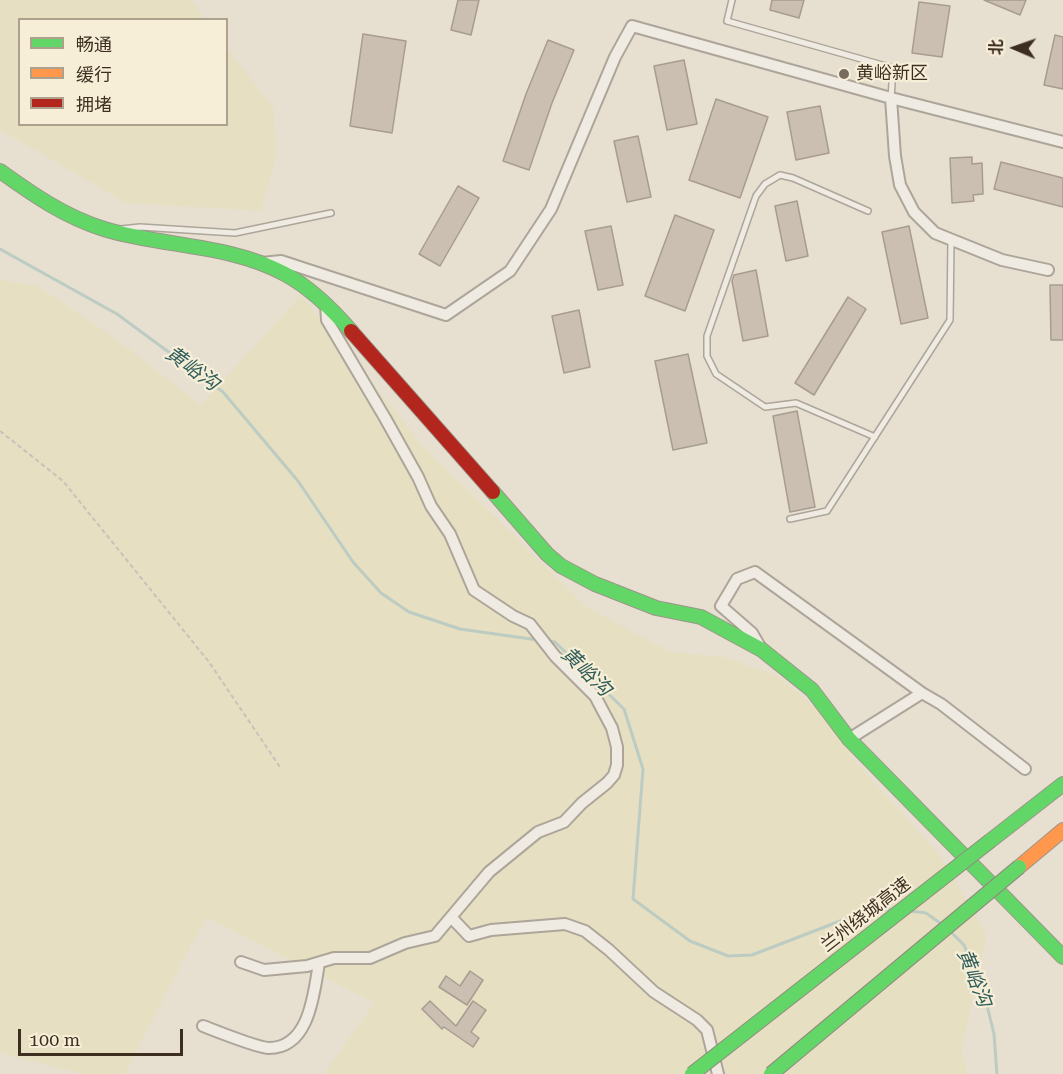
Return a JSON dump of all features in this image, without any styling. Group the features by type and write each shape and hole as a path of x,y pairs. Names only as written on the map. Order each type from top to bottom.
{"main road":[{"path":"0,171 62,212 108,230 259,263 293,279 326,304 531,536 561,566 595,584 656,608 701,617 762,650 812,690 849,739 1060,949"},
{"name":"兰州绕城高速","path":"692,1074 1063,784"},
{"path":"771,1074 1063,830"}],"street":[{"path":"259,263 281,261 446,315 510,271 551,209 615,57 632,26 891,98 1063,142"},
{"path":"891,98 895,156 900,185 914,212 935,233 951,240 1002,260 1048,270"},
{"path":"241,962 264,970 307,966 334,958 370,958 405,943 435,936 489,872 538,832 564,822 582,803 607,783 614,775 617,765 617,747 612,728 595,696 530,624 513,616 474,590 450,534 431,506 386,418 327,320 326,304"},
{"path":"762,650 752,633 721,606 737,579 755,572 922,693 941,704 1025,769"},
{"path":"849,739 922,693"},
{"path":"451,917 469,936 491,930 565,924 585,931 654,992 697,1020 708,1030 718,1074"},
{"path":"203,1026 268,1048 287,1044 299,1032 311,1010 319,963"}],"lane":[{"path":"732,0 727,21 893,68 891,98"},
{"path":"868,211 793,178 780,175 765,184 756,196 707,336 707,356 716,374 765,407 796,403 875,437"},
{"path":"108,230 140,227 235,233 331,213"},
{"path":"790,519 827,511 950,321 951,240"}],"path":[{"path":"0,431 63,482 84,507 209,662 280,767"}],"shaded area":[{"path":"0,0 191,0 204,18 18,18 18,126 228,126 228,49 274,109 277,154 261,211 127,203 0,130"},
{"path":"0,280 38,286 115,338 201,405 301,295 424,447 587,607 670,652 724,657 776,675 826,717 854,760 940,856 987,935 962,1049 967,1074 324,1074 374,1003 206,917 125,1074 83,1074 3,1054 0,1051"}],"building":[{"path":"458,0 479,0 471,35 451,30"},
{"path":"772,0 804,0 799,18 770,10"},
{"path":"984,0 1026,0 1020,15"},
{"path":"919,2 950,6 942,57 912,53"},
{"path":"363,34 406,41 392,133 350,126"},
{"path":"1055,35 1063,37 1063,89 1044,85"},
{"path":"548,40 574,50 552,103 529,170 503,161"},
{"path":"684,60 697,124 667,130 654,66"},
{"path":"716,99 768,117 740,198 689,180"},
{"path":"820,106 829,153 796,160 787,112"},
{"path":"638,136 651,197 627,202 614,141"},
{"path":"972,157 972,164 982,163 983,194 973,195 974,201 952,203 950,158"},
{"path":"1001,162 1063,178 1063,207 994,189"},
{"path":"458,186 479,198 440,266 419,254"},
{"path":"797,201 808,256 786,261 775,206"},
{"path":"675,215 714,230 685,311 645,296"},
{"path":"611,226 623,285 598,290 585,231"},
{"path":"909,226 928,318 901,324 882,232"},
{"path":"756,270 768,336 743,341 732,281 734,275"},
{"path":"1050,285 1063,285 1063,340 1051,340"},
{"path":"848,297 866,309 814,395 795,383"},
{"path":"579,310 590,367 564,373 552,316"},
{"path":"688,354 707,443 673,450 655,361"},
{"path":"797,411 815,507 790,512 773,416"},
{"path":"470,971 483,980 467,1005 439,987 446,976 460,986"},
{"path":"430,1001 456,1026 473,1001 486,1010 471,1032 479,1038 473,1047 444,1027 442,1029 422,1009"}],"waterway":[{"name":"黄峪沟","path":"0,249 117,314 223,392 298,481 353,562 381,593 409,612 460,629 538,640"},
{"name":"黄峪沟","path":"548,641 555,642 624,709 643,769 633,899 690,941 728,956 752,955 848,918 890,909"},
{"name":"黄峪沟","path":"911,911 926,913 940,923"},
{"name":"黄峪沟","path":"950,931 964,945 984,993 994,1034 997,1074"}],"traffic: fast":[{"path":"0,171 49,204 104,229 219,251 264,264 285,274 312,292 351,331"},
{"path":"493,492 547,554 561,566 595,584 656,608 701,617 762,650 812,690 849,739 1063,957"},
{"path":"990,841 1063,784"},
{"path":"692,1074 990,841"},
{"path":"771,1074 1019,867"}],"traffic: slow":[{"path":"1019,867 1063,830"}],"traffic: jam":[{"path":"351,331 493,492"}],"place":[{"name":"黄峪新区","path":"844,74"}]}
